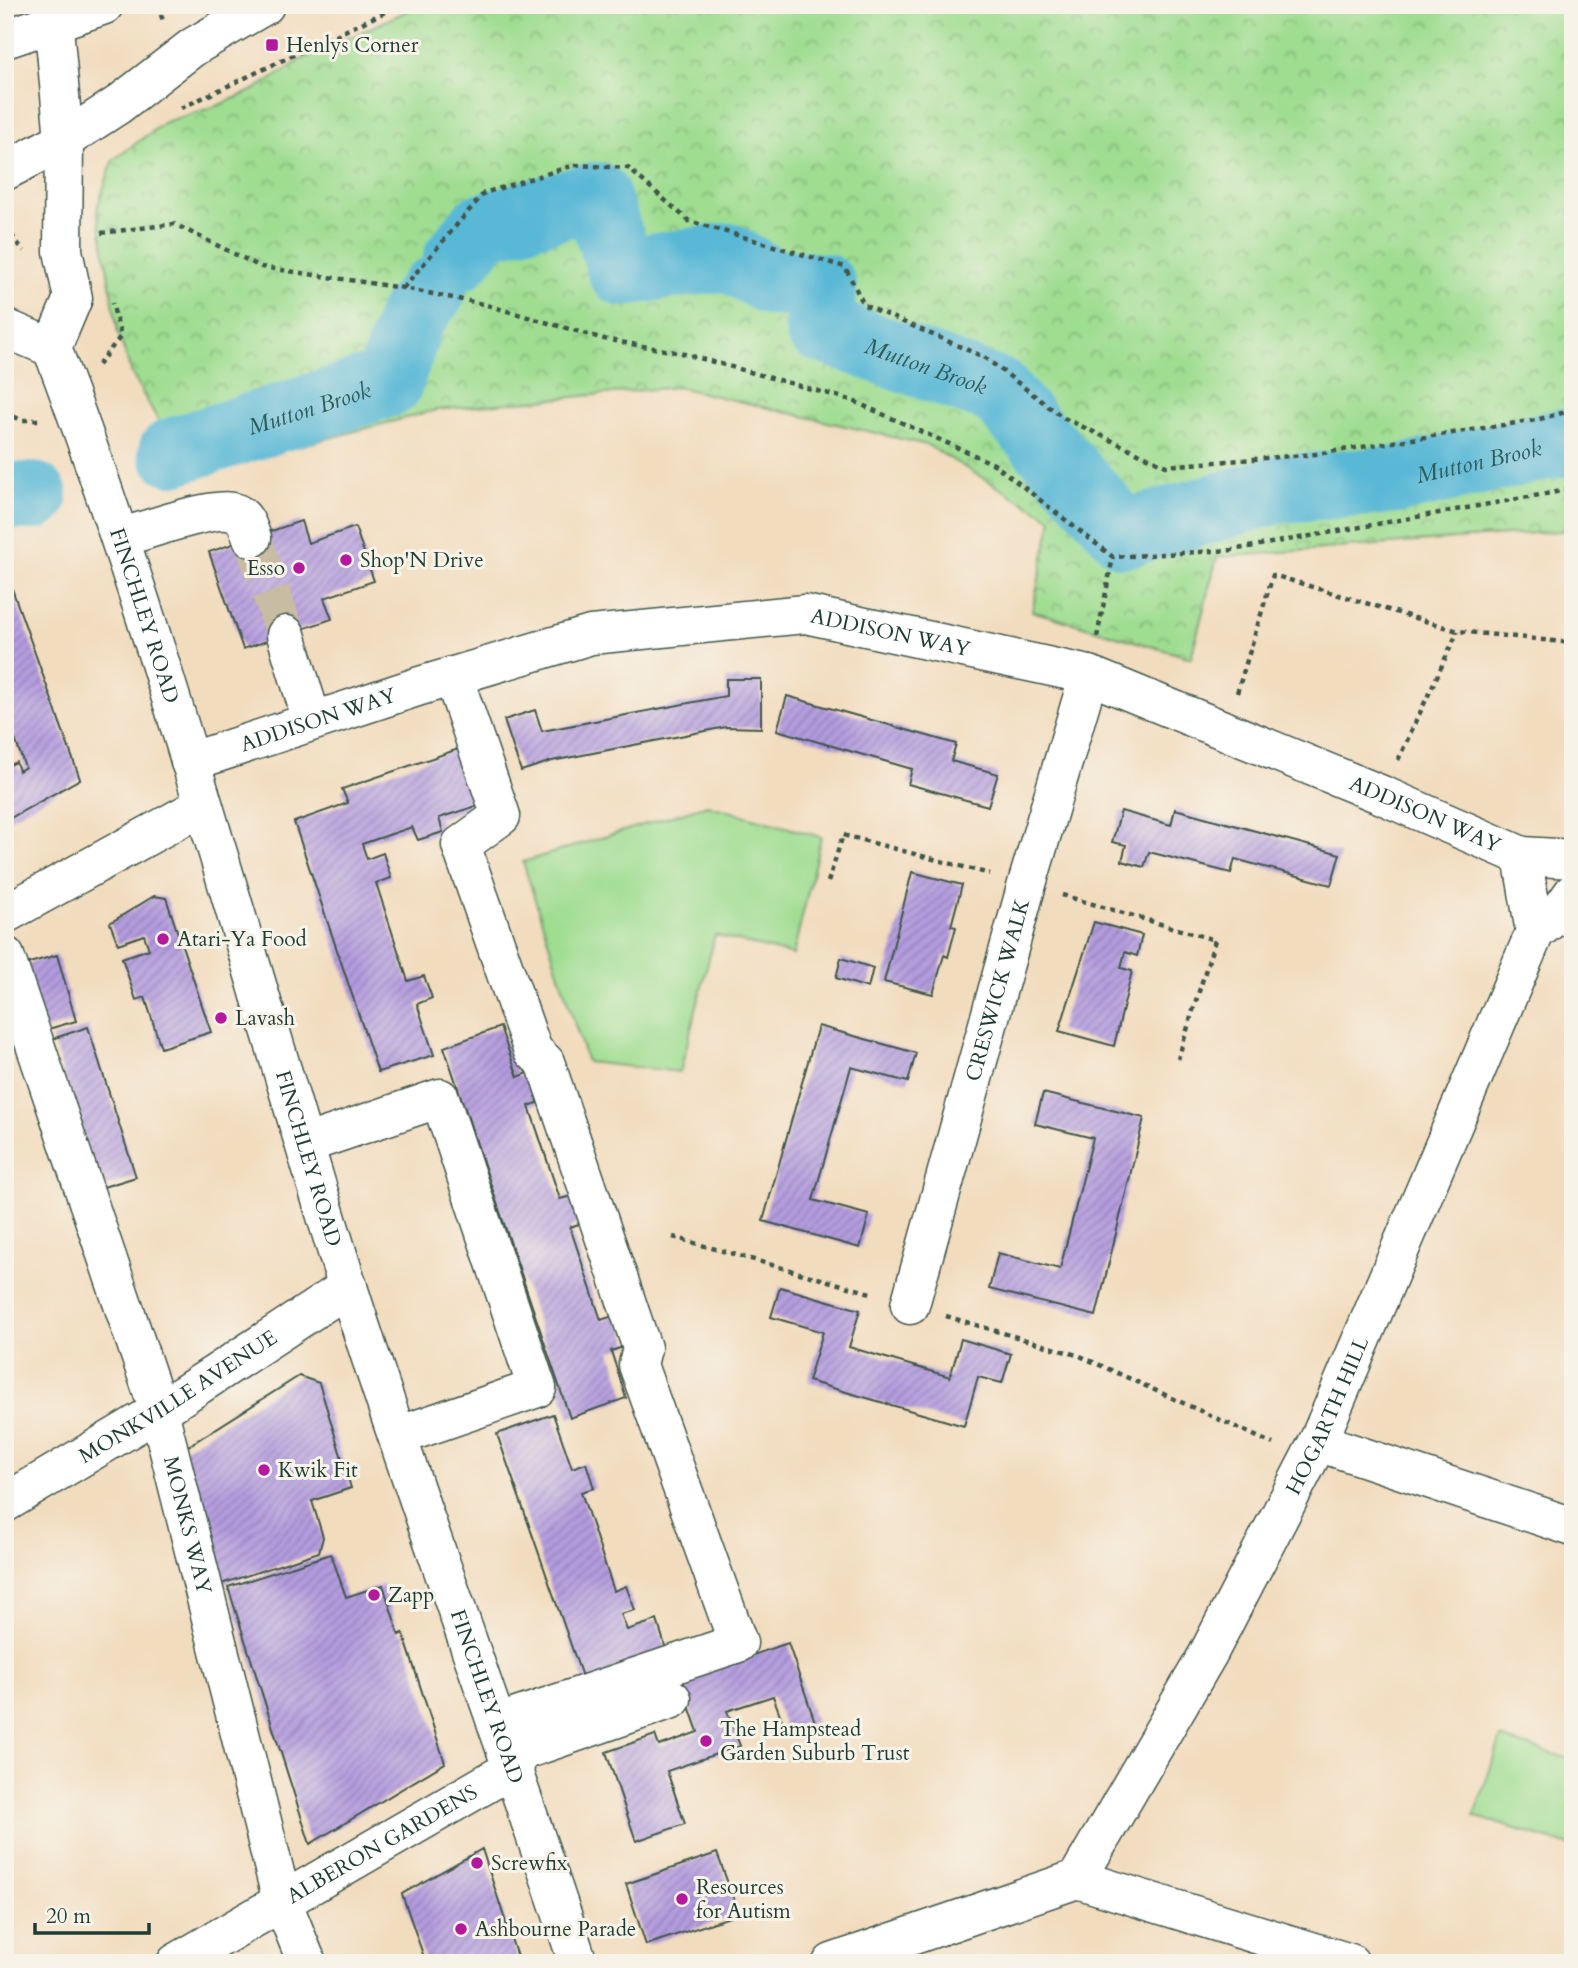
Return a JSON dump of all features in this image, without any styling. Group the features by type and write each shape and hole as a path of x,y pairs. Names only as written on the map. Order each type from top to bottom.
{"main road":[{"path":"5,39 53,14 104,5"},
{"path":"5,171 64,140 118,105 193,47 265,5"},
{"path":"5,328 52,348 73,298 63,251 64,140 53,14"},
{"name":"FINCHLEY ROAD","path":"52,348 120,538 348,1287 508,1748 578,1963"},
{"path":"120,538 217,510 235,512 246,521 252,538"},
{"name":"ADDISON WAY","path":"190,762 453,676 592,635 805,614 1089,675 1382,794 1522,856 1573,859"},
{"path":"286,635 312,721"},
{"name":"CRESWICK WALK","path":"911,1305 1027,884 1089,675"},
{"path":"453,676 501,816 461,845 533,1051 545,1062 642,1348 638,1365 738,1643 508,1748"},
{"path":"5,914 202,806"},
{"path":"1522,856 1535,932"},
{"name":"HOGARTH HILL","path":"1077,1879 1208,1654 1314,1451 1535,932 1558,914 1573,893"},
{"name":"MONKS WAY","path":"5,956 159,1410 282,1901 307,1963"},
{"path":"305,1144 440,1098 537,1388 398,1436"},
{"name":"MONKVILLE AVENUE","path":"5,1503 159,1410 348,1287"},
{"path":"1314,1451 1573,1527"},
{"path":"508,1748 672,1699"},
{"name":"ALBERON GARDENS","path":"176,1963 282,1901 508,1748"},
{"path":"857,1959 1077,1879 1350,1963"}],"path":[{"path":"158,5 163,22"},
{"path":"173,112 400,5"},
{"path":"403,288 484,193 575,165 628,168 689,221 845,267 864,305 984,357 1064,418 1166,466 1317,454 1536,420 1573,410"},
{"path":"92,235 174,224 261,267 449,297 604,339 681,352 851,400 994,464 1113,557 1233,550 1573,489"},
{"path":"1089,675 1113,557"},
{"path":"1226,731 1273,575 1458,631 1573,643"},
{"path":"1382,794 1458,631"},
{"path":"673,1237 1080,1356 1314,1451"}],"green space":[{"path":"420,5 1573,5 1573,530 1217,557 1191,658 1032,611 1052,519 927,445 677,387 436,410 189,475 132,374 118,332 97,208 113,160 165,122 217,106 256,89 301,60"},
{"path":"5,463 30,504 5,514"},
{"path":"707,805 821,837 793,955 715,935 680,1072 587,1062 523,862"},
{"path":"1501,1738 1573,1760 1573,1847 1474,1816"}],"building":[{"path":"301,521 308,543 355,527 374,581 324,598 332,619 243,649 209,552"},
{"path":"6,572 80,779 5,821 5,767 16,762 19,771 25,767 5,711"},
{"path":"726,679 761,679 761,728 726,727 552,761 521,771 504,720 535,710 542,731 726,696"},
{"path":"787,696 956,744 951,761 998,774 988,806 908,784 912,769 777,730"},
{"path":"470,745 489,802 439,818 443,832 418,840 412,827 362,844 367,859 383,853 391,878 376,883 408,981 424,976 432,998 417,1004 434,1055 378,1072 294,822 348,803 342,789"},
{"path":"1175,809 1340,854 1331,885 1235,859 1231,873 1149,852 1144,867 1122,861 1126,845 1112,842 1121,811 1171,825"},
{"path":"912,872 962,885 951,926 956,927 948,957 944,955 933,994 884,982"},
{"path":"154,896 166,898 211,1032 161,1048 145,997 136,1000 122,958 149,949 144,935 118,944 110,923"},
{"path":"1094,922 1142,935 1137,956 1125,952 1121,968 1132,971 1114,1046 1059,1031"},
{"path":"57,955 76,1021 45,1030 26,964"},
{"path":"841,958 873,968 868,988 836,978"},
{"path":"818,1026 916,1053 908,1082 851,1067 813,1200 869,1215 860,1248 763,1221"},
{"path":"88,1027 136,1177 100,1188 52,1039"},
{"path":"500,1027 518,1077 536,1070 548,1099 529,1106 560,1199 579,1194 588,1221 570,1227 601,1320 619,1314 629,1345 611,1351 626,1398 570,1418 444,1047"},
{"path":"1043,1093 1144,1118 1096,1316 989,1289 998,1253 1060,1269 1093,1138 1035,1124"},
{"path":"780,1287 860,1310 849,1347 950,1377 961,1339 1011,1354 1002,1383 978,1377 964,1426 808,1381 823,1332 771,1317"},
{"name":"Kwik Fit","path":"299,1376 319,1383 351,1488 312,1501 323,1537 319,1552 212,1587 179,1452"},
{"path":"553,1414 572,1468 586,1463 594,1488 581,1492 614,1591 626,1586 635,1610 621,1614 627,1630 657,1620 667,1652 586,1688 497,1434"},
{"path":"331,1554 346,1597 383,1585 399,1635 403,1633 445,1763 310,1844 228,1587"},
{"name":"The Hampstead Garden Suburb Trust","path":"788,1643 815,1722 786,1731 773,1696 727,1711 740,1746 667,1771 685,1824 636,1841 606,1752 655,1735 659,1746 698,1732 680,1680"},
{"name":"Ashbourne Parade","path":"482,1849 519,1963 426,1963 402,1894"},
{"name":"Resources for Autism","path":"717,1853 739,1914 646,1945 626,1884"}],"waterway":[{"name":"Mutton Brook","path":"457,258 482,227 596,196 622,272 728,257 772,282 823,287 819,328 997,391 1124,534 1280,489 1396,480 1573,440"},
{"name":"Mutton Brook","path":"172,452 389,383 411,318 432,291"},
{"name":"Mutton Brook","path":"5,496 34,496"}],"tunnel":[{"path":"252,538 286,635"}],"place":[{"name":"Henlys Corner","path":"272,45"},
{"name":"Shop'N Drive","path":"346,560"},
{"name":"Esso","path":"299,568"},
{"name":"Atari-Ya Food","path":"163,939"},
{"name":"Lavash","path":"221,1018"},
{"name":"Kwik Fit","path":"264,1470"},
{"name":"Zapp","path":"374,1595"},
{"name":"The Hampstead Garden Suburb Trust","path":"706,1741"},
{"name":"Screwfix","path":"477,1863"},
{"name":"Resources for Autism","path":"682,1899"},
{"name":"Ashbourne Parade","path":"461,1929"}]}
